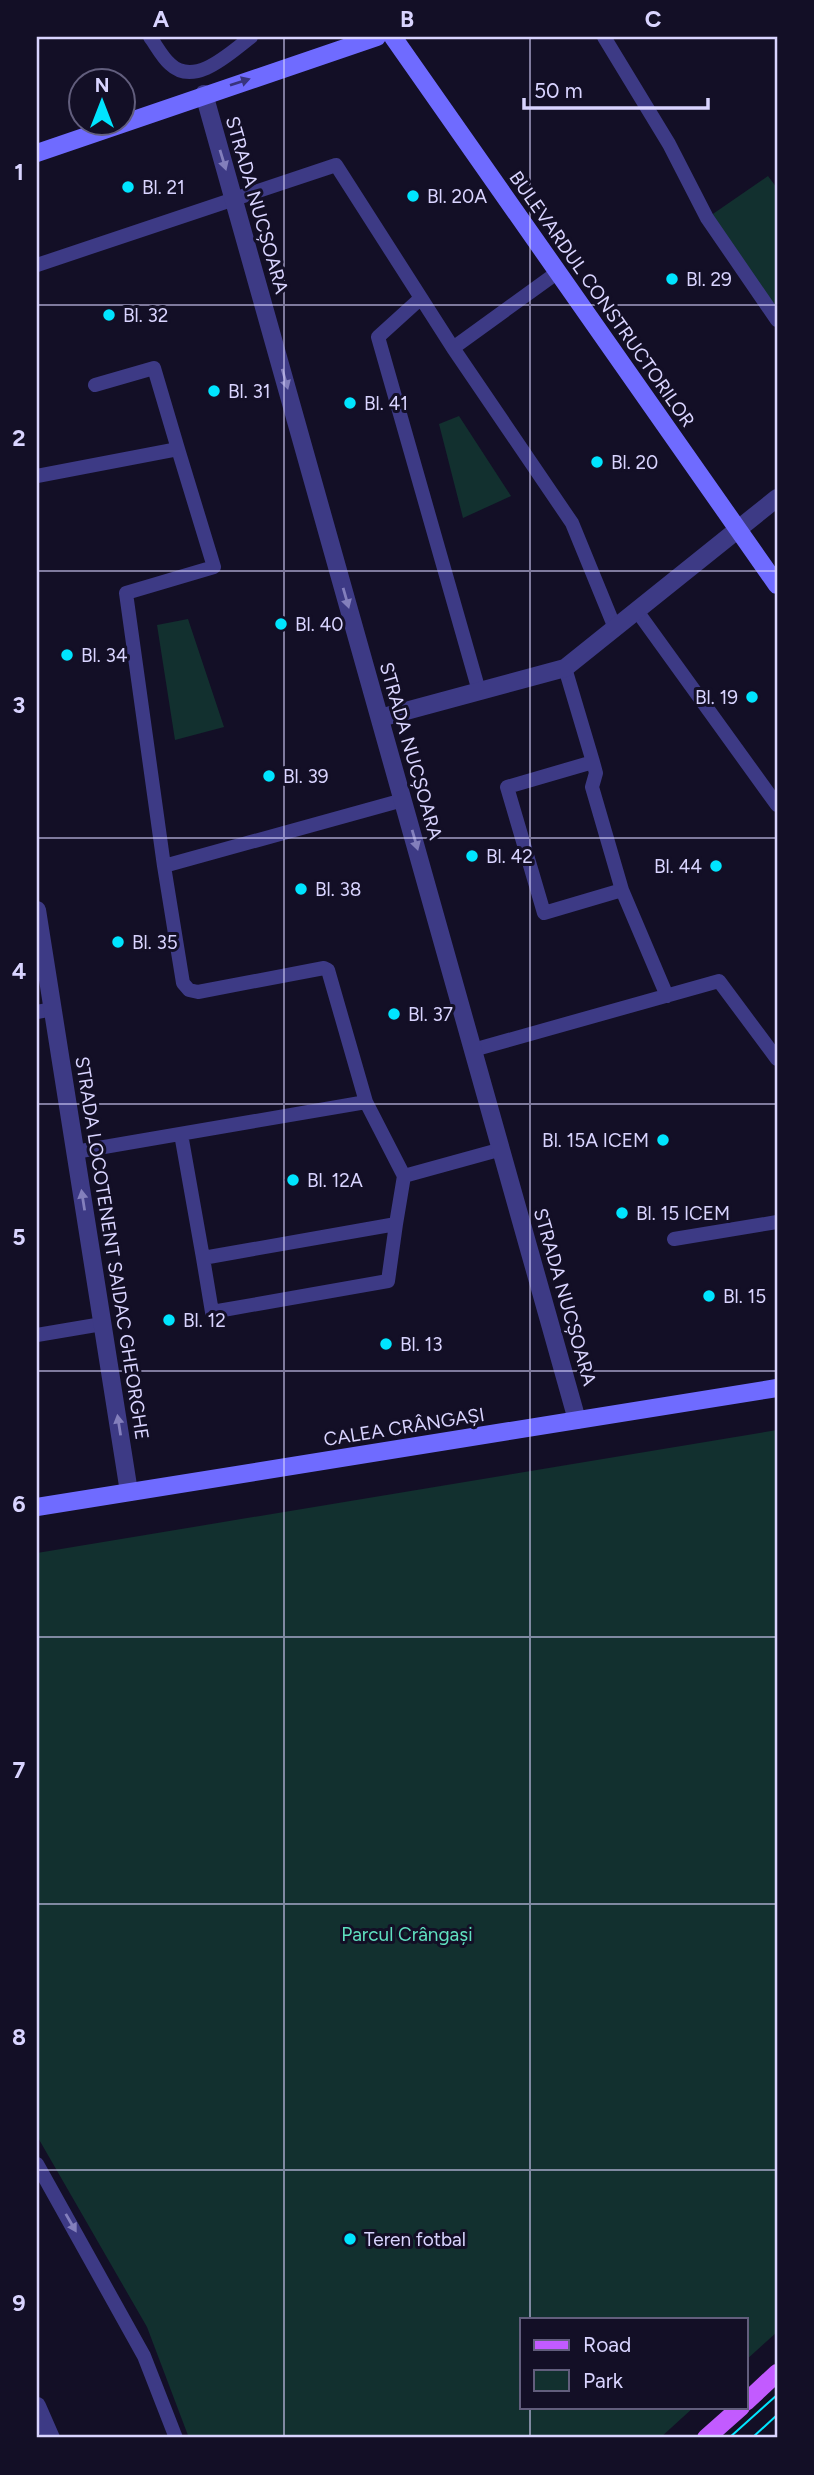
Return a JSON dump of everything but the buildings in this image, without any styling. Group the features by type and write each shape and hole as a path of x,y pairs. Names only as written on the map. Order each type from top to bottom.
{"main road":[{"path":"748,2400 777,2373"},
{"path":"706,2438 740,2408"}],"street":[{"path":"37,153 377,37"},
{"name":"BULEVARDUL CONSTRUCTORILOR","path":"393,37 777,585"},
{"name":"STRADA NUCȘOARA","path":"204,94 577,1420"},
{"path":"380,718 565,668 777,498"},
{"name":"STRADA LOCOTENENT SAIDAC GHEORGHE","path":"37,909 45,1011 75,1152 129,1492"},
{"name":"CALEA CRÂNGAȘI","path":"37,1507 777,1388"},
{"path":"37,2406 51,2438"}],"lane":[{"path":"150,37 171,65 189,73 210,67 251,37"},
{"path":"604,37 669,144 707,218 777,320"},
{"path":"37,265 335,165 453,348 572,523 615,628"},
{"path":"453,348 558,272"},
{"path":"421,298 378,337 479,691"},
{"path":"95,385 154,368 214,567 126,593 164,866 185,987 198,992 326,969 330,973 366,1102 404,1175 388,1281 212,1312 181,1134"},
{"path":"37,476 178,449"},
{"path":"637,611 777,805"},
{"path":"565,668 596,773 592,787 622,890 667,996"},
{"path":"593,762 507,787 544,913 622,890"},
{"path":"164,866 403,800"},
{"path":"474,1050 719,981 777,1059"},
{"path":"75,1152 366,1102"},
{"path":"404,1175 502,1150"},
{"path":"674,1240 777,1222"},
{"path":"202,1258 396,1224"},
{"path":"37,1335 102,1324"},
{"path":"37,2164 144,2356 176,2438"}],"green space":[{"path":"768,176 777,188 777,320 707,218"},
{"path":"459,416 511,496 463,518 439,424"},
{"path":"188,619 224,727 175,740 157,625"},
{"name":"Parcul Crângași","path":"777,1430 777,2332 748,2358 748,2318 520,2318 520,2408 693,2408 660,2438 189,2438 147,2327 37,2136 37,1553"}],"tram line":[{"path":"729,2438 777,2395"},
{"path":"752,2438 777,2415"}],"place":[{"name":"Bl. 21","path":"128,187"},
{"name":"Bl. 20A","path":"413,196"},
{"name":"Bl. 29","path":"672,279"},
{"name":"Bl. 32","path":"109,315"},
{"name":"Bl. 31","path":"214,391"},
{"name":"Bl. 41","path":"350,403"},
{"name":"Bl. 20","path":"597,462"},
{"name":"Bl. 40","path":"281,624"},
{"name":"Bl. 34","path":"67,655"},
{"name":"Bl. 19","path":"752,697"},
{"name":"Bl. 39","path":"269,776"},
{"name":"Bl. 42","path":"472,856"},
{"name":"Bl. 44","path":"716,866"},
{"name":"Bl. 38","path":"301,889"},
{"name":"Bl. 35","path":"118,942"},
{"name":"Bl. 37","path":"394,1014"},
{"name":"Bl. 15A ICEM","path":"663,1140"},
{"name":"Bl. 12A","path":"293,1180"},
{"name":"Bl. 15 ICEM","path":"622,1213"},
{"name":"Bl. 15","path":"709,1296"},
{"name":"Bl. 12","path":"169,1320"},
{"name":"Bl. 13","path":"386,1344"},
{"name":"Teren fotbal","path":"350,2239"}]}
